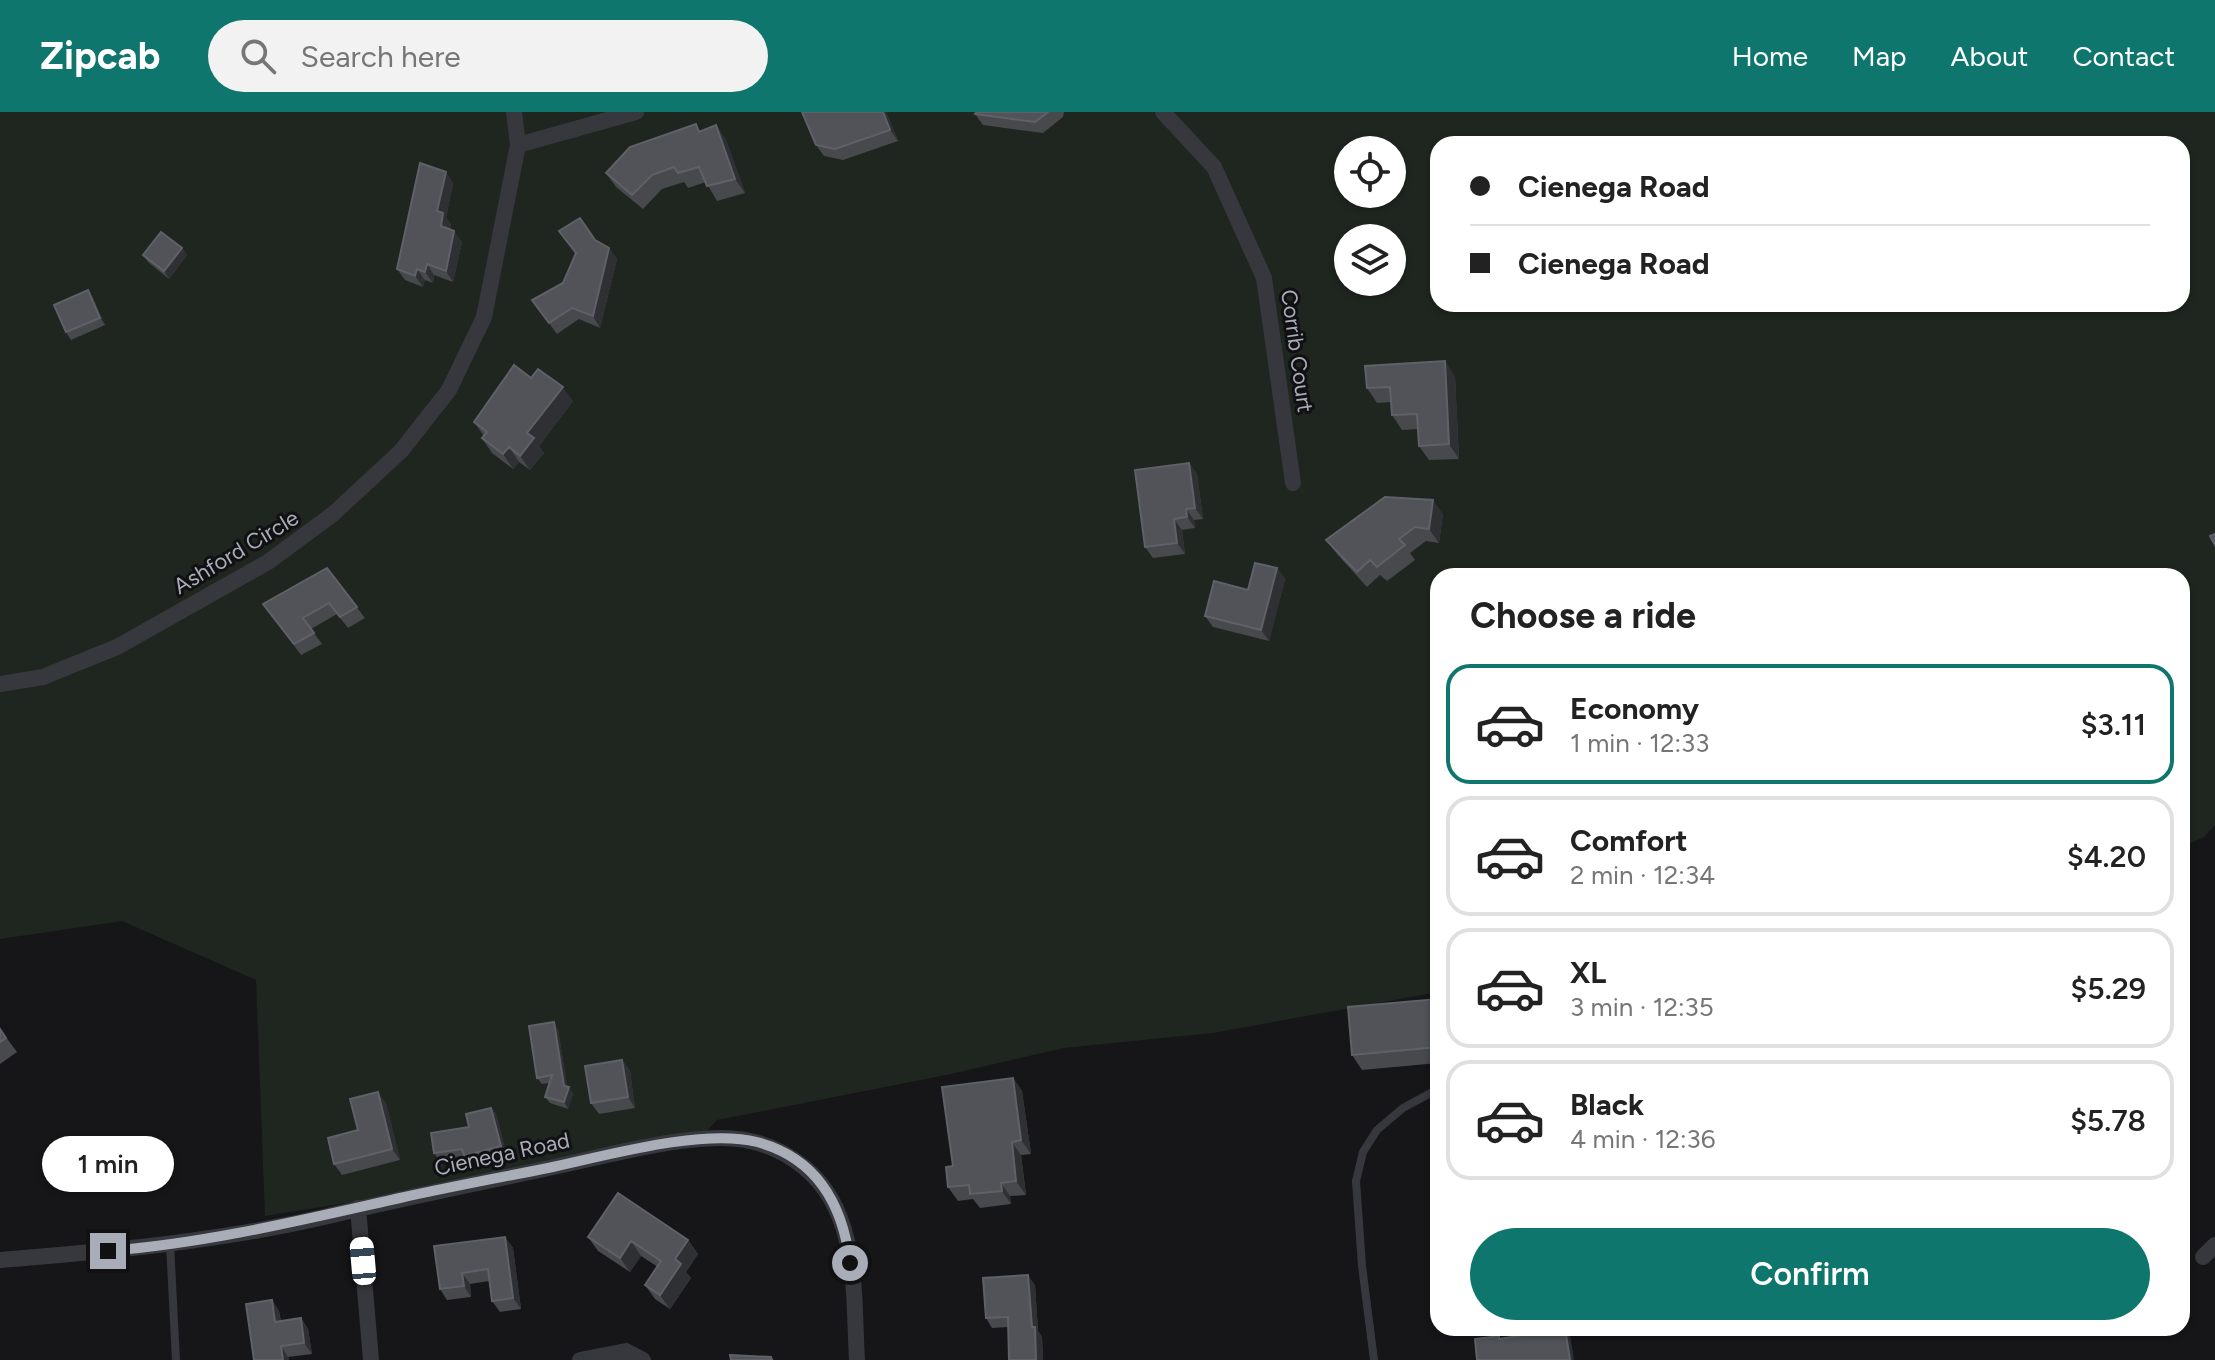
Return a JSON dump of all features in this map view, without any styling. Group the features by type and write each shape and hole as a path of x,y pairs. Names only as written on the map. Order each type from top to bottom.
{"street":[{"name":"Ashford Circle","path":"0,684 43,677 117,647 268,562 323,523 401,451 449,390 484,317 518,145 514,112"},
{"path":"518,145 636,112"},
{"name":"Corrib Court","path":"1163,112 1214,167 1264,278 1293,483"},
{"name":"Cienega Road","path":"0,1260 170,1244 258,1231 611,1154 723,1138 761,1143 784,1153 807,1169 835,1203 847,1244 857,1360"},
{"path":"358,1208 371,1360"},
{"path":"580,1360 626,1351 643,1360"}],"lane":[{"path":"1374,1360 1362,1266 1356,1181 1363,1152 1377,1130 1403,1108 1430,1093"},
{"path":"170,1244 176,1360"}],"shaded area":[{"path":"0,112 2215,112 2215,825 2204,837 2190,843 2190,568 1430,568 1430,993 1213,1033 1064,1048 951,1074 717,1120 692,1147 265,1216 256,980 122,921 0,939"}],"building":[{"path":"802,112 883,112 890,130 835,149 816,145"},
{"path":"976,112 1048,112 1035,122"},
{"path":"696,124 699,132 716,125 735,179 707,186 699,167 678,173 674,167 652,175 632,195 606,173 630,147"},
{"path":"420,163 446,172 437,211 443,213 441,226 454,231 446,271 427,264 425,272 417,269 415,276 397,269"},
{"path":"580,218 595,240 609,248 593,316 572,308 549,323 532,300 563,283 576,253 559,231"},
{"path":"161,232 182,248 164,271 143,255"},
{"path":"88,290 100,318 66,332 54,305"},
{"path":"1445,361 1449,444 1419,446 1417,414 1392,415 1390,387 1367,388 1365,366"},
{"path":"514,365 531,378 538,369 563,387 527,433 534,438 520,456 509,447 503,454 482,438 487,432 474,422"},
{"path":"1189,463 1195,508 1186,509 1187,517 1174,519 1177,543 1145,547 1135,470"},
{"path":"1385,497 1433,500 1429,529 1415,527 1399,539 1405,545 1377,567 1370,560 1357,572 1326,540"},
{"path":"1255,563 1277,568 1261,630 1205,616 1214,581 1248,590"},
{"path":"327,568 357,607 340,617 329,603 303,618 314,633 294,644 263,604"},
{"path":"1430,1000 1430,1048 1352,1055 1348,1007"},
{"path":"554,1022 564,1086 569,1087 564,1102 545,1097 552,1075 537,1078 529,1026"},
{"path":"622,1060 628,1097 591,1103 585,1066"},
{"path":"1013,1078 1021,1140 1012,1142 1016,1181 1001,1183 1002,1191 970,1194 969,1185 948,1187 946,1167 953,1166 942,1087"},
{"path":"378,1092 392,1149 334,1164 328,1138 358,1130 350,1099"},
{"path":"491,1108 501,1146 464,1156 462,1149 434,1153 431,1133 469,1127 466,1114"},
{"path":"618,1193 688,1240 675,1259 681,1264 660,1295 645,1285 661,1261 631,1241 620,1258 588,1237"},
{"path":"505,1237 513,1298 492,1301 488,1269 462,1273 464,1286 440,1289 434,1246"},
{"path":"1028,1275 1036,1360 1009,1360 1008,1317 986,1318 983,1278"},
{"path":"272,1300 275,1322 301,1318 304,1343 281,1346 283,1360 254,1360 246,1304"},
{"path":"1499,1336 1499,1339 1566,1336 1570,1360 1477,1360 1475,1339"},
{"path":"730,1355 771,1357 772,1360 731,1360"}],"route":[{"path":"108,1251 192,1243 258,1231 398,1198 611,1154 723,1138 761,1143 784,1153 807,1169 835,1203 845,1229 850,1263"}]}
